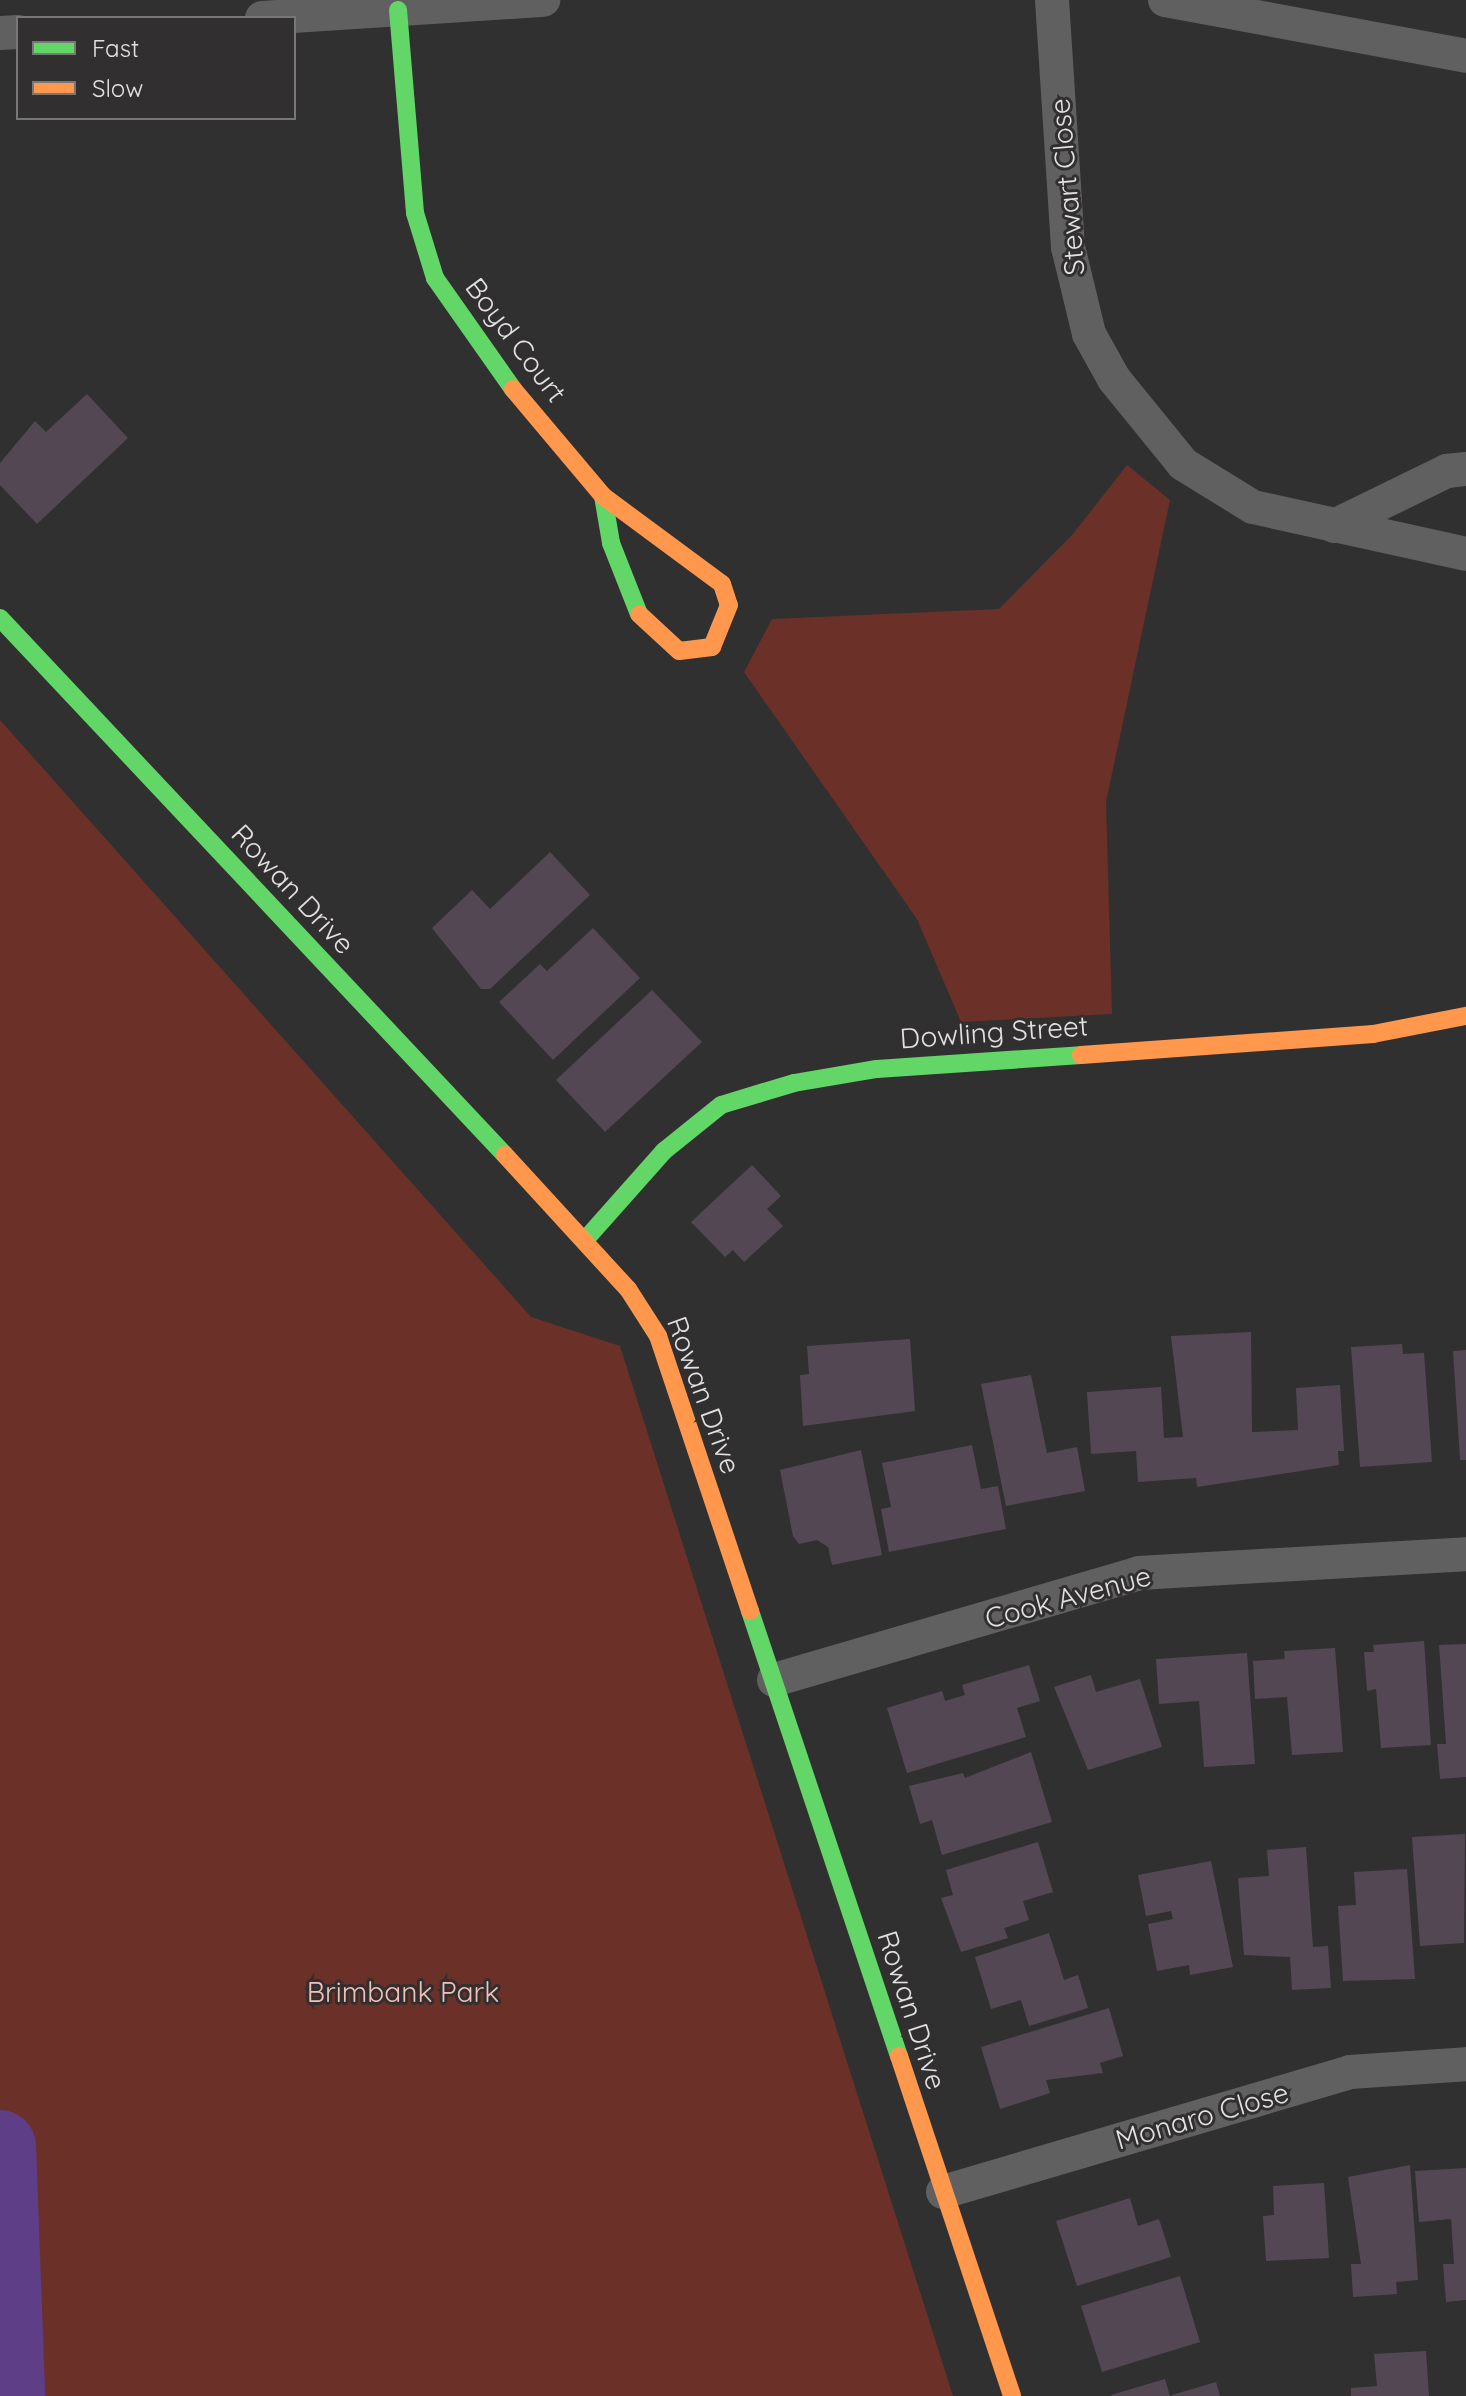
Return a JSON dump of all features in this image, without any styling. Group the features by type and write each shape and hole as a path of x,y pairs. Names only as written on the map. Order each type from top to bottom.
{"street":[{"path":"296,16 543,0"},
{"name":"Stewart Close","path":"1052,0 1068,247 1089,334 1114,379 1183,464 1253,507 1466,554"},
{"path":"1165,0 1466,56"},
{"name":"Boyd Court","path":"398,10 406,149 415,213 435,278 487,357 603,496 722,584 729,605 724,630 712,647 679,651 641,620 611,543 603,496"},
{"path":"1334,526 1447,471 1466,469"},
{"name":"Rowan Drive","path":"0,618 585,1240 628,1289 658,1336 1012,2396"},
{"name":"Dowling Street","path":"585,1240 664,1151 721,1105 794,1083 877,1069 1373,1034 1466,1016"},
{"name":"Cook Avenue","path":"774,1680 1139,1573 1466,1554"},
{"name":"Monaro Close","path":"943,2192 1350,2072 1466,2064"}],"green space":[{"path":"1127,465 1170,500 1106,802 1112,1014 961,1022 917,919 744,672 772,619 999,609 1073,534"},
{"name":"Brimbank Park","path":"0,720 531,1317 620,1346 953,2396 0,2396"}],"building":[{"path":"87,394 128,438 37,524 0,485 0,463 35,421 46,432"},
{"path":"550,852 590,895 490,989 481,989 432,928 472,890 490,909"},
{"path":"593,928 640,978 553,1060 499,1002 540,964 547,971"},
{"path":"652,990 702,1042 605,1132 556,1080"},
{"path":"752,1165 781,1196 767,1209 783,1226 744,1262 733,1250 725,1257 691,1222"},
{"path":"1251,1332 1252,1432 1298,1430 1296,1388 1340,1385 1344,1451 1338,1451 1339,1465 1197,1487 1196,1478 1138,1482 1136,1451 1091,1454 1087,1392 1161,1387 1164,1438 1183,1437 1171,1336"},
{"path":"910,1339 915,1411 803,1426 800,1375 809,1374 807,1346"},
{"path":"1402,1344 1403,1354 1424,1353 1432,1462 1360,1467 1351,1347"},
{"path":"1466,1350 1466,1460 1460,1460 1453,1351"},
{"path":"1031,1375 1047,1453 1077,1447 1085,1491 1006,1506 981,1384"},
{"path":"972,1445 981,1489 998,1486 1006,1529 889,1552 881,1509 891,1507 882,1463"},
{"path":"861,1450 882,1555 832,1565 828,1547 817,1540 799,1544 793,1536 780,1470"},
{"path":"1424,1641 1431,1745 1381,1748 1376,1689 1367,1691 1364,1652 1374,1652 1373,1645"},
{"path":"1466,1644 1466,1777 1440,1779 1437,1744 1446,1744 1439,1645"},
{"path":"1335,1648 1343,1752 1292,1755 1287,1697 1255,1699 1253,1661 1285,1659 1284,1651"},
{"path":"1247,1653 1255,1764 1204,1767 1199,1701 1159,1704 1156,1659"},
{"path":"1029,1665 1040,1701 1017,1708 1026,1737 907,1773 887,1708 942,1691 945,1701 965,1695 962,1685"},
{"path":"1091,1675 1096,1692 1140,1679 1162,1747 1088,1770 1054,1687"},
{"path":"1031,1752 1052,1822 942,1855 932,1820 920,1824 909,1786 963,1773 965,1778"},
{"path":"1465,1834 1464,1943 1420,1946 1412,1837"},
{"path":"1038,1842 1053,1892 1023,1901 1029,1920 1004,1928 1008,1938 961,1952 941,1898 953,1895 946,1870"},
{"path":"1306,1847 1313,1947 1328,1946 1331,1988 1292,1990 1290,1957 1244,1955 1238,1878 1269,1876 1267,1850"},
{"path":"1211,1861 1233,1967 1190,1975 1189,1965 1157,1971 1148,1924 1173,1919 1171,1911 1146,1916 1138,1875"},
{"path":"1407,1869 1415,1979 1343,1981 1338,1906 1356,1905 1354,1872"},
{"path":"1049,1933 1064,1980 1078,1975 1088,2008 1029,2026 1021,2000 991,2009 975,1957"},
{"path":"1109,2008 1123,2056 1100,2063 1103,2073 1046,2080 1050,2093 1000,2109 981,2047"},
{"path":"1410,2165 1418,2280 1396,2282 1397,2294 1353,2297 1351,2264 1361,2264 1348,2177"},
{"path":"1466,2168 1466,2300 1446,2302 1443,2264 1454,2264 1451,2219 1419,2222 1415,2171"},
{"path":"1324,2183 1329,2258 1266,2261 1263,2216 1274,2215 1273,2186"},
{"path":"1130,2198 1138,2226 1159,2219 1171,2257 1077,2286 1056,2221"},
{"path":"1180,2276 1200,2342 1102,2372 1081,2306"},
{"path":"1426,2351 1429,2396 1351,2396 1351,2388 1377,2386 1374,2354"},
{"path":"1165,2379 1170,2396 1111,2395"},
{"path":"1216,2382 1220,2396 1172,2396 1172,2395"}],"waterway":[{"path":"0,2146 9,2396"}],"traffic: fast":[{"path":"398,10 415,213 435,278 513,389"},
{"path":"603,496 611,543 639,614"},
{"path":"0,618 505,1155"},
{"path":"585,1240 664,1151 721,1105 794,1083 877,1069 1081,1055"},
{"path":"750,1611 899,2056"}],"traffic: slow":[{"path":"513,389 603,496 722,584 729,605 712,647 679,651 639,614"},
{"path":"1081,1055 1373,1034 1466,1016"},
{"path":"505,1155 628,1289 658,1336 750,1611"},
{"path":"899,2056 1012,2396"}]}
